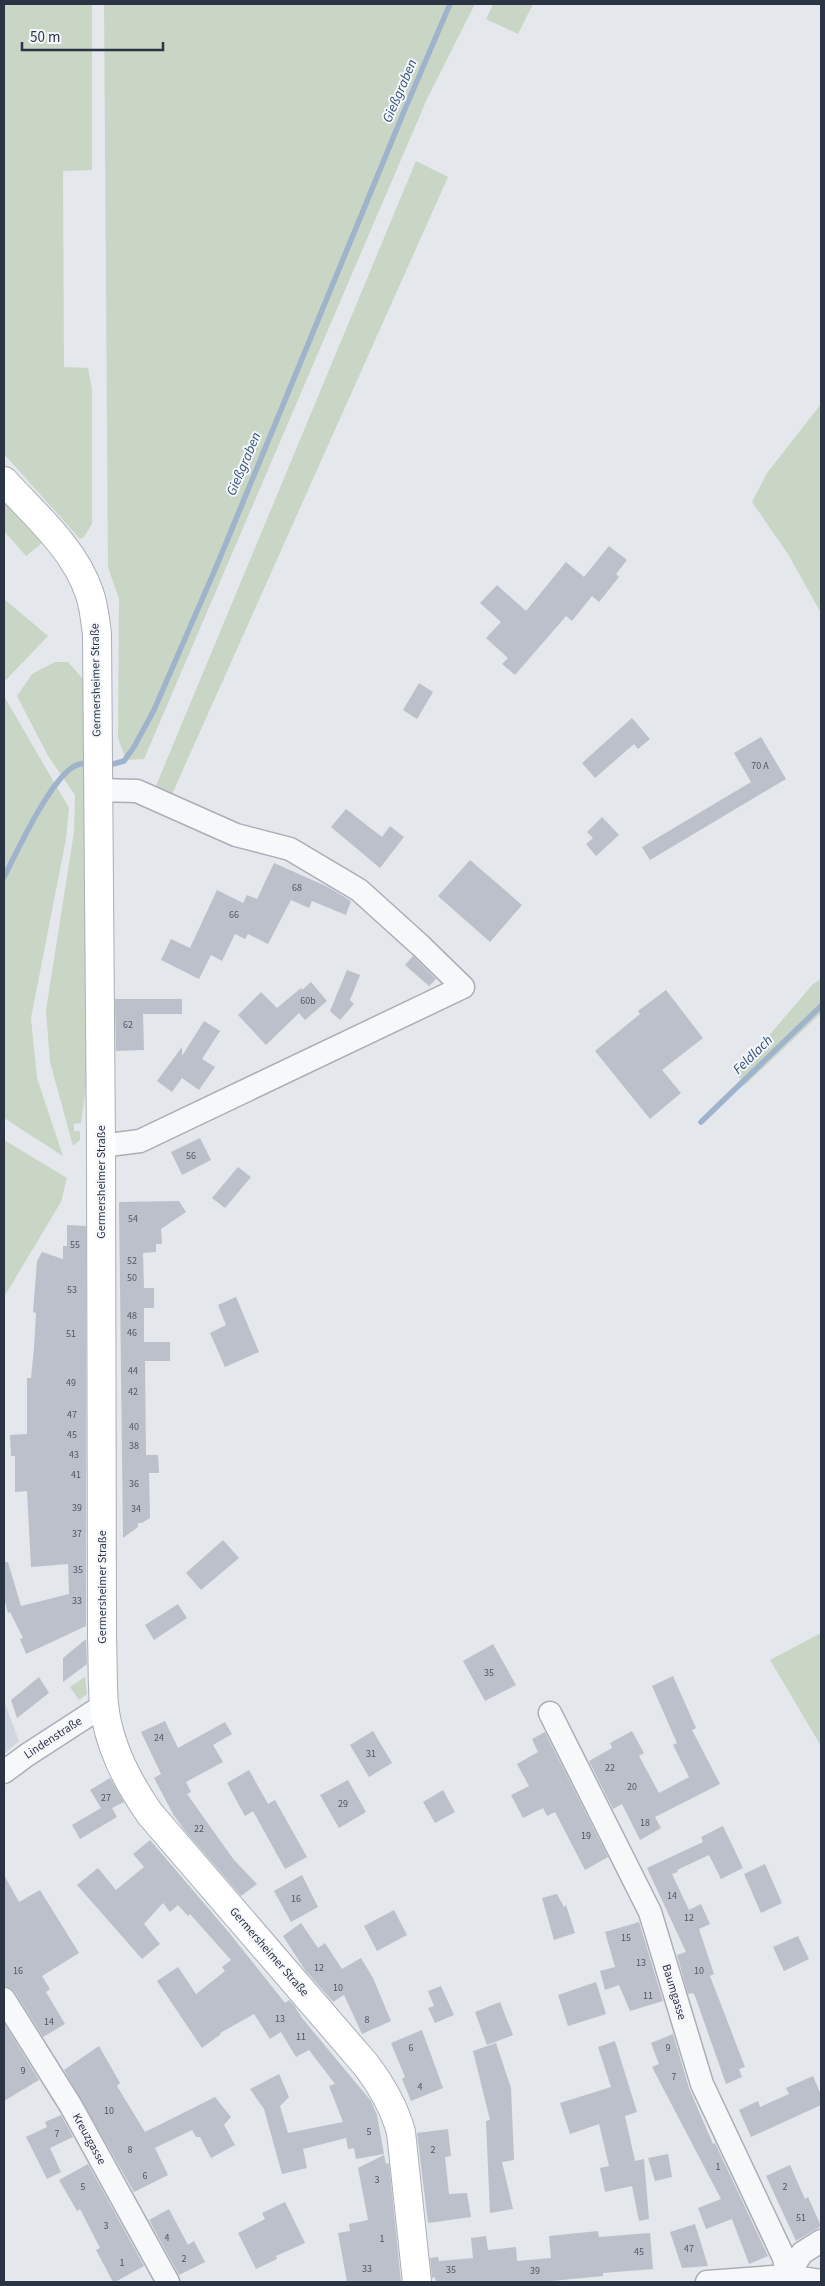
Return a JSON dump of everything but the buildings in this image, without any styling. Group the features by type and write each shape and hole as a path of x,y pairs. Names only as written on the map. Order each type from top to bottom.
{"street":[{"name":"Germersheimer Straße","path":"4,481 63,547 78,570 89,591 97,634 104,1705 111,1737 131,1788 150,1814 360,2058 384,2089 401,2132 417,2282"},
{"path":"98,785 137,791 236,835 290,849 359,890 463,987 140,1141 101,1146"},
{"name":"Lindenstraße","path":"4,1772 104,1705"},
{"name":"Baumgasse","path":"550,1713 650,1912 702,2084 784,2258 803,2279"},
{"name":"Kreuzgasse","path":"4,1999 71,2106 168,2282"},
{"path":"707,2282 803,2279 802,2253 821,2241"}],"shaded area":[{"path":"4,1701 19,1741 4,1754"}],"green space":[{"path":"4,4 92,4 92,170 63,171 64,367 88,368 92,389 92,524 84,537 80,539 4,454"},
{"path":"104,4 475,4 427,99 144,759 126,760 118,738 119,599 108,567"},
{"path":"493,4 533,4 518,34 486,19"},
{"path":"416,161 448,177 169,801 153,793"},
{"path":"821,404 821,613 788,554 752,502 767,473"},
{"path":"4,499 43,542 26,556 4,531"},
{"path":"4,599 48,636 4,682"},
{"path":"55,662 68,662 84,680 86,1087 81,1123 74,1124 74,1131 80,1131 80,1140 73,1146 50,1062 46,1010 74,832 75,795 48,756 17,696 32,674"},
{"path":"4,696 69,808 66,839 31,1018 37,1078 63,1156 4,1118"},
{"path":"821,979 821,1013 745,1085 736,1074 813,984"},
{"path":"4,1140 67,1178 61,1202 4,1297"},
{"path":"821,1633 821,1746 770,1660"},
{"path":"85,1677 87,1694 79,1700 70,1687"}],"waterway":[{"name":"Gießgraben","path":"106,766 124,761 134,747 154,710 217,565 450,4"},
{"name":"Gießgraben","path":"4,877 26,832 59,781 70,769 80,764 91,765"},
{"name":"Feldlach","path":"701,1122 821,1006"}]}
